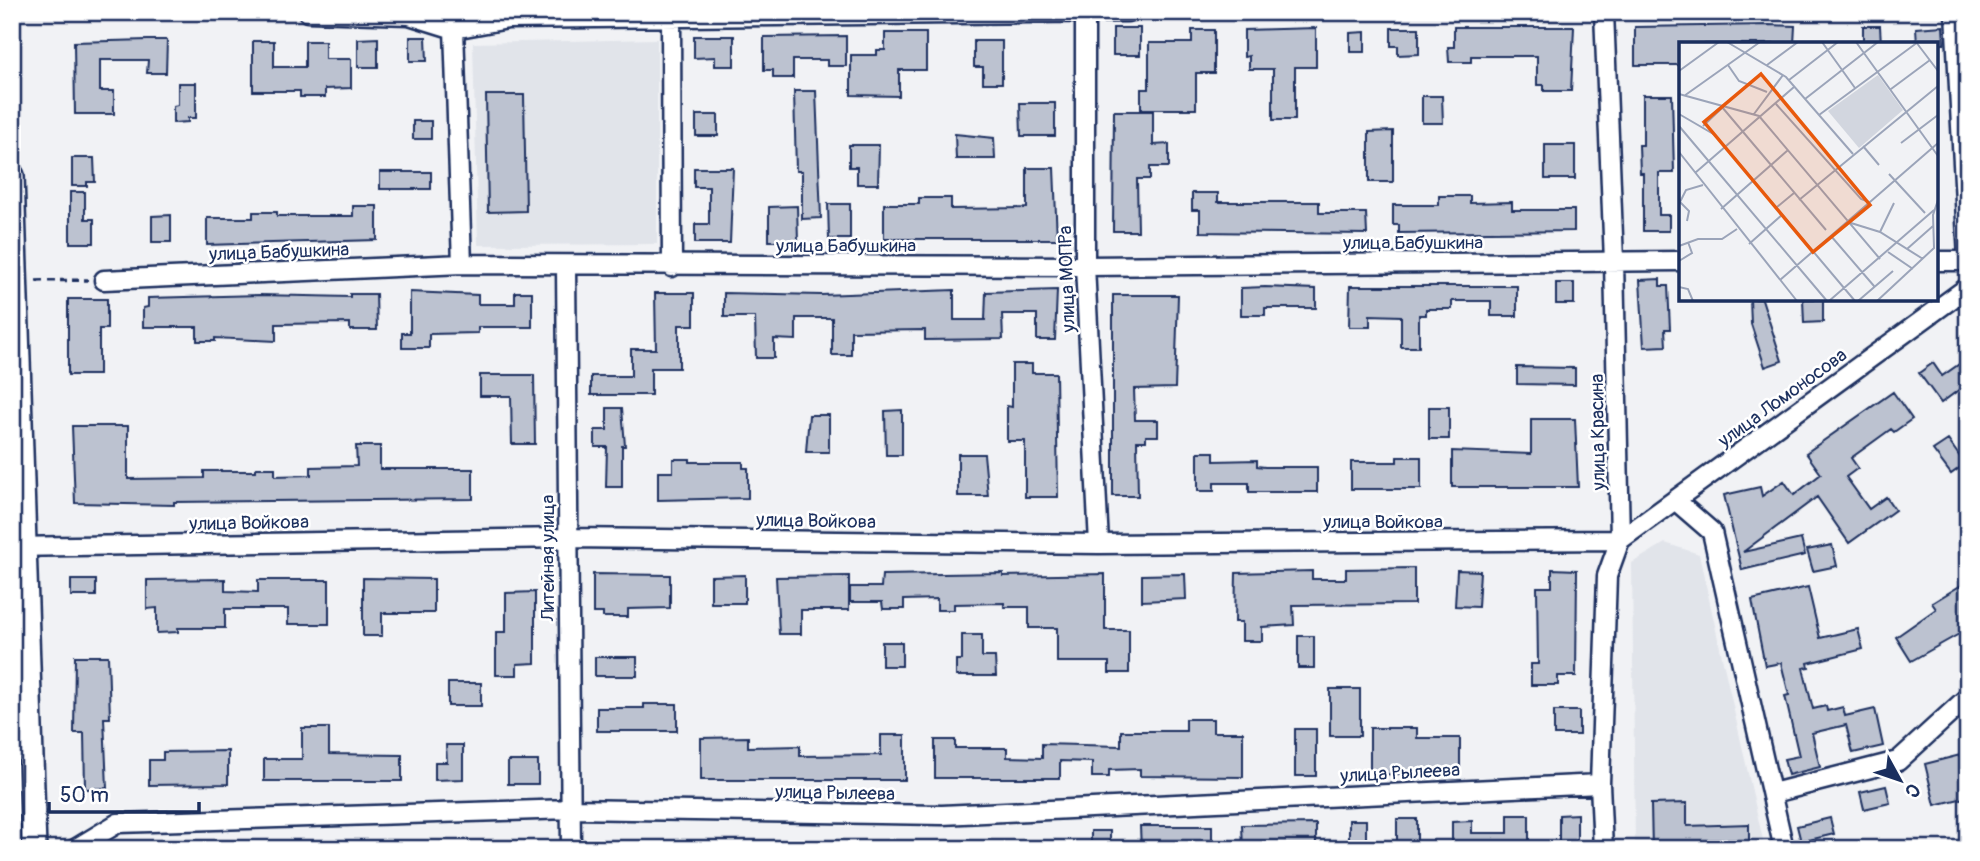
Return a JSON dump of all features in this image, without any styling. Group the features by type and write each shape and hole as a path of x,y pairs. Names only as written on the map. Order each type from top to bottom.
{"street":[{"path":"308,12 410,15 454,29 508,19 566,16 671,18 1127,12"},
{"name":"улица Красина","path":"1603,849 1600,784 1607,576 1620,540 1614,261 1604,12"},
{"path":"1938,261 1968,260 1955,12"},
{"name":"улица МОПРа","path":"1086,13 1085,266 1099,544"},
{"path":"671,18 672,267"},
{"path":"454,29 462,264"},
{"path":"12,176 18,546 34,849"},
{"name":"улица Бабушкина","path":"104,280 462,264 566,267 1085,266 1679,261"},
{"name":"Литейная улица","path":"566,267 571,849"},
{"name":"улица Ломоносова","path":"1620,540 1968,287"},
{"path":"1675,500 1712,532 1784,849"},
{"name":"улица Войкова","path":"18,546 568,538 1099,544 1620,540"},
{"path":"1773,793 1898,761 1968,697"},
{"name":"улица Рылеева","path":"75,849 118,823 570,809 942,815 1600,784"}],"path":[{"path":"13,282 104,280"}],"shaded area":[{"path":"657,39 657,244 478,245 473,43"},
{"path":"1665,543 1699,554 1765,849 1635,849 1632,563"}],"building":[{"path":"1795,26 1794,42 1679,42 1679,65 1635,65 1635,27"},
{"path":"1863,26 1880,26 1881,42 1863,42"},
{"path":"1943,26 1944,44 1917,42 1916,28"},
{"path":"1454,27 1574,27 1571,91 1544,91 1544,85 1537,85 1537,56 1471,56 1471,62 1449,62 1448,47 1454,47"},
{"path":"1113,28 1140,28 1140,55 1113,55"},
{"path":"1316,28 1316,67 1295,67 1295,120 1273,120 1273,69 1249,69 1249,56 1244,57 1244,30"},
{"path":"1391,28 1419,28 1419,54 1398,55 1398,46 1391,46"},
{"path":"1192,30 1214,30 1214,73 1196,73 1196,109 1141,109 1141,89 1149,89 1149,43 1192,43"},
{"path":"1365,32 1365,52 1350,52 1350,33"},
{"path":"885,33 926,33 926,70 899,70 899,96 851,95 851,55 877,55 877,50 885,50"},
{"path":"694,36 734,36 734,66 715,66 715,57 694,58"},
{"path":"846,36 846,66 827,66 827,60 793,60 793,78 773,78 773,70 764,70 764,37"},
{"path":"410,37 426,37 427,61 410,61"},
{"path":"378,38 378,67 358,67 358,39"},
{"path":"167,40 166,73 147,73 148,60 100,60 100,91 114,91 114,114 75,114 74,42"},
{"path":"253,41 274,41 274,67 305,67 305,41 325,41 325,59 351,59 351,88 325,89 325,97 300,97 300,91 253,91"},
{"path":"974,41 1002,41 1002,83 983,83 983,67 974,67"},
{"path":"178,83 196,83 196,118 188,118 188,122 173,123 173,106 178,105"},
{"path":"794,91 816,91 821,218 802,219 802,171 796,171"},
{"path":"486,95 524,95 526,211 488,212"},
{"path":"1643,95 1672,95 1674,173 1659,173 1659,215 1669,215 1669,231 1643,231 1643,173 1640,173 1639,145 1643,145"},
{"path":"1422,96 1442,96 1443,123 1422,123"},
{"path":"1020,103 1055,103 1055,136 1021,136"},
{"path":"1114,111 1153,111 1153,145 1169,144 1169,167 1150,167 1150,179 1137,179 1138,231 1113,231"},
{"path":"696,115 718,115 718,136 696,136"},
{"path":"413,121 431,121 431,139 413,139"},
{"path":"1393,131 1393,182 1369,182 1369,132"},
{"path":"955,134 994,138 995,159 956,159"},
{"path":"849,145 879,145 878,184 857,184 857,167 849,167"},
{"path":"1545,145 1575,145 1575,179 1545,179"},
{"path":"72,158 94,158 95,182 87,182 87,186 72,186"},
{"path":"694,168 733,168 730,243 695,243 695,224 709,224 709,187 694,187"},
{"path":"1027,168 1054,168 1057,239 884,239 884,204 919,204 919,198 951,198 951,209 1027,208"},
{"path":"380,172 431,172 431,189 380,189"},
{"path":"70,192 85,192 85,219 94,219 94,243 70,243"},
{"path":"1192,193 1218,193 1218,202 1319,202 1319,213 1366,213 1367,234 1200,232 1200,210 1192,210"},
{"path":"1439,196 1470,196 1470,203 1512,202 1512,210 1574,210 1574,231 1399,233 1399,225 1393,225 1393,205 1439,205"},
{"path":"828,204 850,204 850,239 829,239"},
{"path":"353,206 377,206 377,240 207,245 207,218 253,218 253,212 277,212 277,216 353,216"},
{"path":"797,206 798,241 769,241 769,207"},
{"path":"171,215 171,242 152,242 152,216"},
{"path":"1660,279 1660,286 1668,286 1670,329 1665,329 1666,346 1644,347 1640,280"},
{"path":"1556,283 1574,283 1574,304 1556,304"},
{"path":"1350,286 1517,286 1517,316 1491,316 1491,301 1452,301 1452,309 1426,309 1426,315 1419,315 1419,347 1401,347 1401,316 1370,315 1370,327 1349,327"},
{"path":"1241,288 1316,289 1316,308 1265,308 1265,315 1241,315"},
{"path":"954,290 954,320 985,320 986,292 1057,290 1055,340 1037,340 1037,314 1002,314 1003,339 925,340 925,330 851,331 851,355 832,355 832,318 796,318 796,340 774,339 774,358 756,358 755,317 724,317 724,293 821,295"},
{"path":"410,292 478,295 478,304 515,304 515,292 532,292 532,327 478,327 478,333 429,334 429,348 402,348 402,333 410,333"},
{"path":"655,293 694,293 694,325 679,325 679,368 651,368 651,395 591,395 591,376 631,376 631,349 656,349"},
{"path":"350,294 376,294 377,330 350,330 350,323 276,324 276,341 215,338 215,341 197,341 197,327 143,327 143,308 148,307 148,298 260,295 350,297"},
{"path":"1113,295 1178,295 1175,388 1134,389 1135,420 1158,420 1158,436 1146,436 1146,441 1137,441 1138,496 1113,496"},
{"path":"68,299 107,299 107,329 99,329 99,375 68,375"},
{"path":"1750,301 1763,301 1782,361 1765,367 1751,324"},
{"path":"1803,301 1823,301 1823,322 1804,323"},
{"path":"1968,358 1968,383 1941,403 1919,373 1933,363 1942,376"},
{"path":"1012,364 1032,364 1032,373 1056,373 1058,497 1025,497 1025,441 1007,441 1007,406 1012,407"},
{"path":"1517,367 1575,368 1575,385 1517,384"},
{"path":"480,375 534,375 535,444 512,444 511,396 480,396"},
{"path":"1893,392 1912,419 1894,432 1891,429 1851,458 1858,468 1846,477 1869,509 1886,497 1895,510 1849,543 1817,497 1743,552 1801,539 1805,555 1742,570 1724,495 1760,487 1762,496 1784,481 1794,495 1821,474 1806,453"},
{"path":"1429,407 1449,407 1449,439 1429,439"},
{"path":"607,408 622,408 625,446 622,446 622,487 606,487 607,447 595,447 595,430 607,430"},
{"path":"902,410 902,455 886,455 885,411"},
{"path":"809,415 829,415 829,452 806,452"},
{"path":"1531,419 1575,419 1578,487 1452,487 1452,451 1531,454"},
{"path":"72,426 128,426 128,479 204,478 204,471 256,471 256,468 275,468 275,476 311,475 311,467 357,466 356,446 380,446 380,469 473,469 473,499 174,502 174,505 75,503"},
{"path":"1948,440 1965,464 1951,474 1933,450"},
{"path":"1198,452 1214,452 1214,461 1257,460 1257,466 1265,467 1317,467 1317,492 1249,492 1249,483 1214,483 1214,491 1198,491"},
{"path":"958,454 984,454 988,496 958,496"},
{"path":"1397,457 1421,457 1421,489 1351,489 1351,462 1397,462"},
{"path":"673,459 690,459 690,462 743,462 743,468 748,468 748,498 658,500 658,472 673,472"},
{"path":"1832,545 1837,566 1813,571 1807,550"},
{"path":"1414,568 1414,604 1293,605 1294,625 1262,627 1262,641 1242,641 1242,622 1235,622 1236,573 1312,571 1312,579 1346,579 1346,569"},
{"path":"1552,569 1577,570 1576,676 1558,676 1558,685 1531,685 1531,664 1538,664 1537,587 1552,587"},
{"path":"1457,570 1480,571 1478,607 1455,606"},
{"path":"1003,573 1003,576 1105,574 1105,630 1129,630 1129,673 1109,673 1109,662 1057,662 1057,628 1029,628 1029,607 1004,607 1004,603 954,604 954,610 937,610 937,599 904,600 904,609 883,609 882,602 850,602 850,587 881,587 882,575"},
{"path":"593,574 670,575 670,608 628,609 628,617 603,617 603,613 593,613"},
{"path":"1185,574 1186,599 1142,601 1142,575"},
{"path":"745,575 745,603 711,603 711,576"},
{"path":"849,576 849,610 801,610 801,634 779,634 776,577"},
{"path":"363,578 434,579 434,613 382,613 382,636 363,636"},
{"path":"225,579 225,591 258,592 258,580 329,580 329,624 288,624 288,609 225,609 225,628 178,628 178,632 157,633 157,608 147,609 147,580"},
{"path":"71,580 96,580 96,596 71,596"},
{"path":"1968,581 1968,629 1911,661 1896,637 1936,609 1932,603"},
{"path":"1808,587 1820,638 1858,629 1863,649 1808,663 1809,667 1803,668 1813,709 1826,706 1827,711 1843,707 1845,716 1875,709 1883,746 1853,753 1846,725 1812,733 1820,767 1788,775 1784,759 1799,756 1785,696 1789,695 1781,663 1765,666 1752,600"},
{"path":"535,592 535,663 517,664 517,675 496,675 496,632 506,632 506,593"},
{"path":"962,635 982,635 982,657 995,657 996,676 956,676 956,660 962,660"},
{"path":"1298,636 1314,636 1314,668 1298,668"},
{"path":"882,642 902,642 902,666 882,666"},
{"path":"75,656 108,656 110,718 104,718 107,788 85,789 84,733 74,733"},
{"path":"595,657 637,657 637,676 595,676"},
{"path":"448,683 481,683 481,706 448,706"},
{"path":"1330,689 1360,689 1360,736 1330,736"},
{"path":"644,704 677,704 677,731 597,731 597,708 644,708"},
{"path":"1554,711 1579,711 1579,735 1554,735"},
{"path":"1186,719 1213,719 1213,732 1243,732 1243,777 1140,776 1140,769 1109,770 1109,777 1092,777 1092,762 1060,761 1060,778 935,778 935,740 955,740 955,748 1007,748 1007,757 1042,758 1042,744 1121,746 1121,731 1186,731"},
{"path":"302,728 329,728 329,754 402,755 402,781 264,781 264,759 302,759"},
{"path":"1370,728 1417,728 1417,738 1460,738 1460,772 1370,775"},
{"path":"1295,729 1316,729 1316,776 1295,776"},
{"path":"881,735 905,735 905,780 701,780 701,738 748,737 748,747 800,746 800,756 881,755"},
{"path":"446,745 463,745 463,779 435,780 435,762 447,762"},
{"path":"228,751 228,784 149,785 149,760 163,760 163,752"},
{"path":"1968,753 1968,797 1935,805 1925,764"},
{"path":"508,761 538,761 538,784 508,784"},
{"path":"1886,786 1890,803 1864,809 1860,792"},
{"path":"1687,803 1687,826 1749,824 1749,849 1652,849 1651,804"},
{"path":"1577,814 1577,848 1559,848 1559,815"},
{"path":"1508,815 1529,815 1529,849 1452,849 1452,822 1472,821 1472,833 1508,833"},
{"path":"1830,818 1834,834 1801,842 1797,826"},
{"path":"1397,819 1417,819 1417,849 1397,849"},
{"path":"1349,820 1366,820 1366,843 1349,843"},
{"path":"1316,824 1316,849 1243,849 1242,825"},
{"path":"1140,826 1212,826 1212,849 1141,849"},
{"path":"1091,831 1110,831 1110,849 1091,849"}]}
